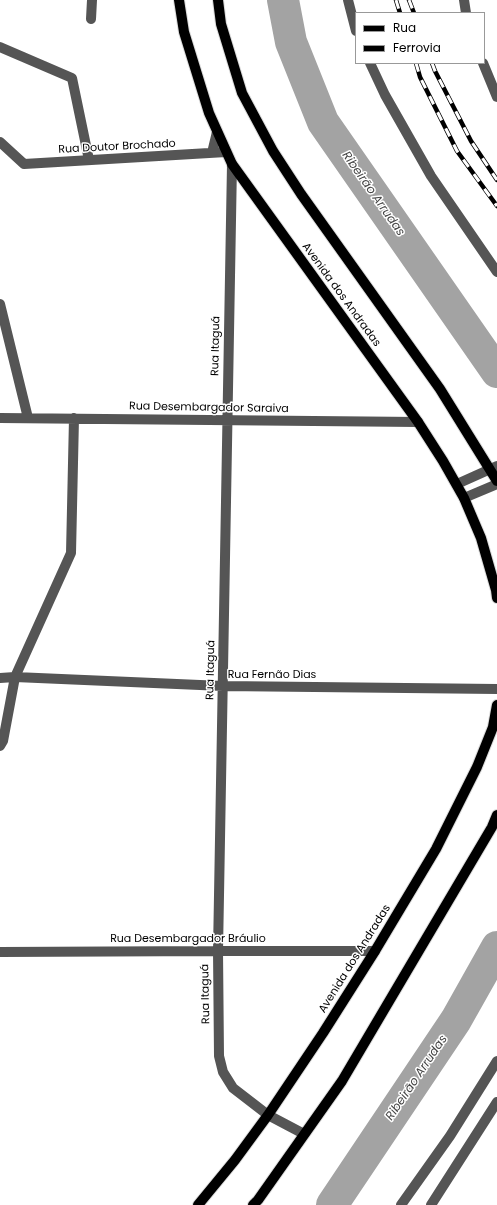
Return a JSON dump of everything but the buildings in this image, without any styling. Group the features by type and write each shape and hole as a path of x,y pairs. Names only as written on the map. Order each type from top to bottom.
{"main road":[{"name":"Avenida dos Andradas","path":"179,0 184,32 209,113 232,164 418,422 457,484 481,538 497,598"},
{"path":"218,0 221,24 242,93 273,151 301,194 440,389 494,468 497,481"},
{"name":"Avenida dos Andradas","path":"198,1205 235,1160 268,1115 323,1033 375,951 436,849 477,767 493,727 497,704"},
{"path":"253,1205 342,1081 492,827 497,815"}],"street":[{"path":"91,19 92,0"},
{"path":"348,0 355,27"},
{"path":"464,0 466,12"},
{"path":"0,47 72,78 88,160"},
{"path":"370,64 385,95 431,176 497,272"},
{"path":"483,64 497,97"},
{"path":"212,153 217,132"},
{"name":"Rua Doutor Brochado","path":"0,142 24,164 226,152"},
{"name":"Rua Itaguá","path":"232,164 218,950 219,1056 223,1072 233,1088 268,1115 304,1134"},
{"path":"0,304 28,418"},
{"name":"Rua Desembargador Saraiva","path":"0,418 418,422"},
{"path":"0,746 3,742 15,677 71,553 74,418"},
{"path":"457,484 494,468"},
{"path":"464,498 497,484"},
{"name":"Rua Fernão Dias","path":"0,678 15,677 223,686 497,689"},
{"name":"Rua Desembargador Bráulio","path":"0,952 218,950 375,951"},
{"path":"401,1205 450,1136 497,1061"},
{"path":"431,1205 497,1102"}],"waterway":[{"name":"Ribeirão Arrudas","path":"283,0 291,42 323,122 497,372"},
{"name":"Ribeirão Arrudas","path":"332,1205 456,1020 497,947"}],"railway":[{"path":"396,0 400,12"},
{"path":"409,0 414,12"},
{"path":"416,64 420,77 457,151 497,206"},
{"path":"432,64 471,141 497,180"}]}
